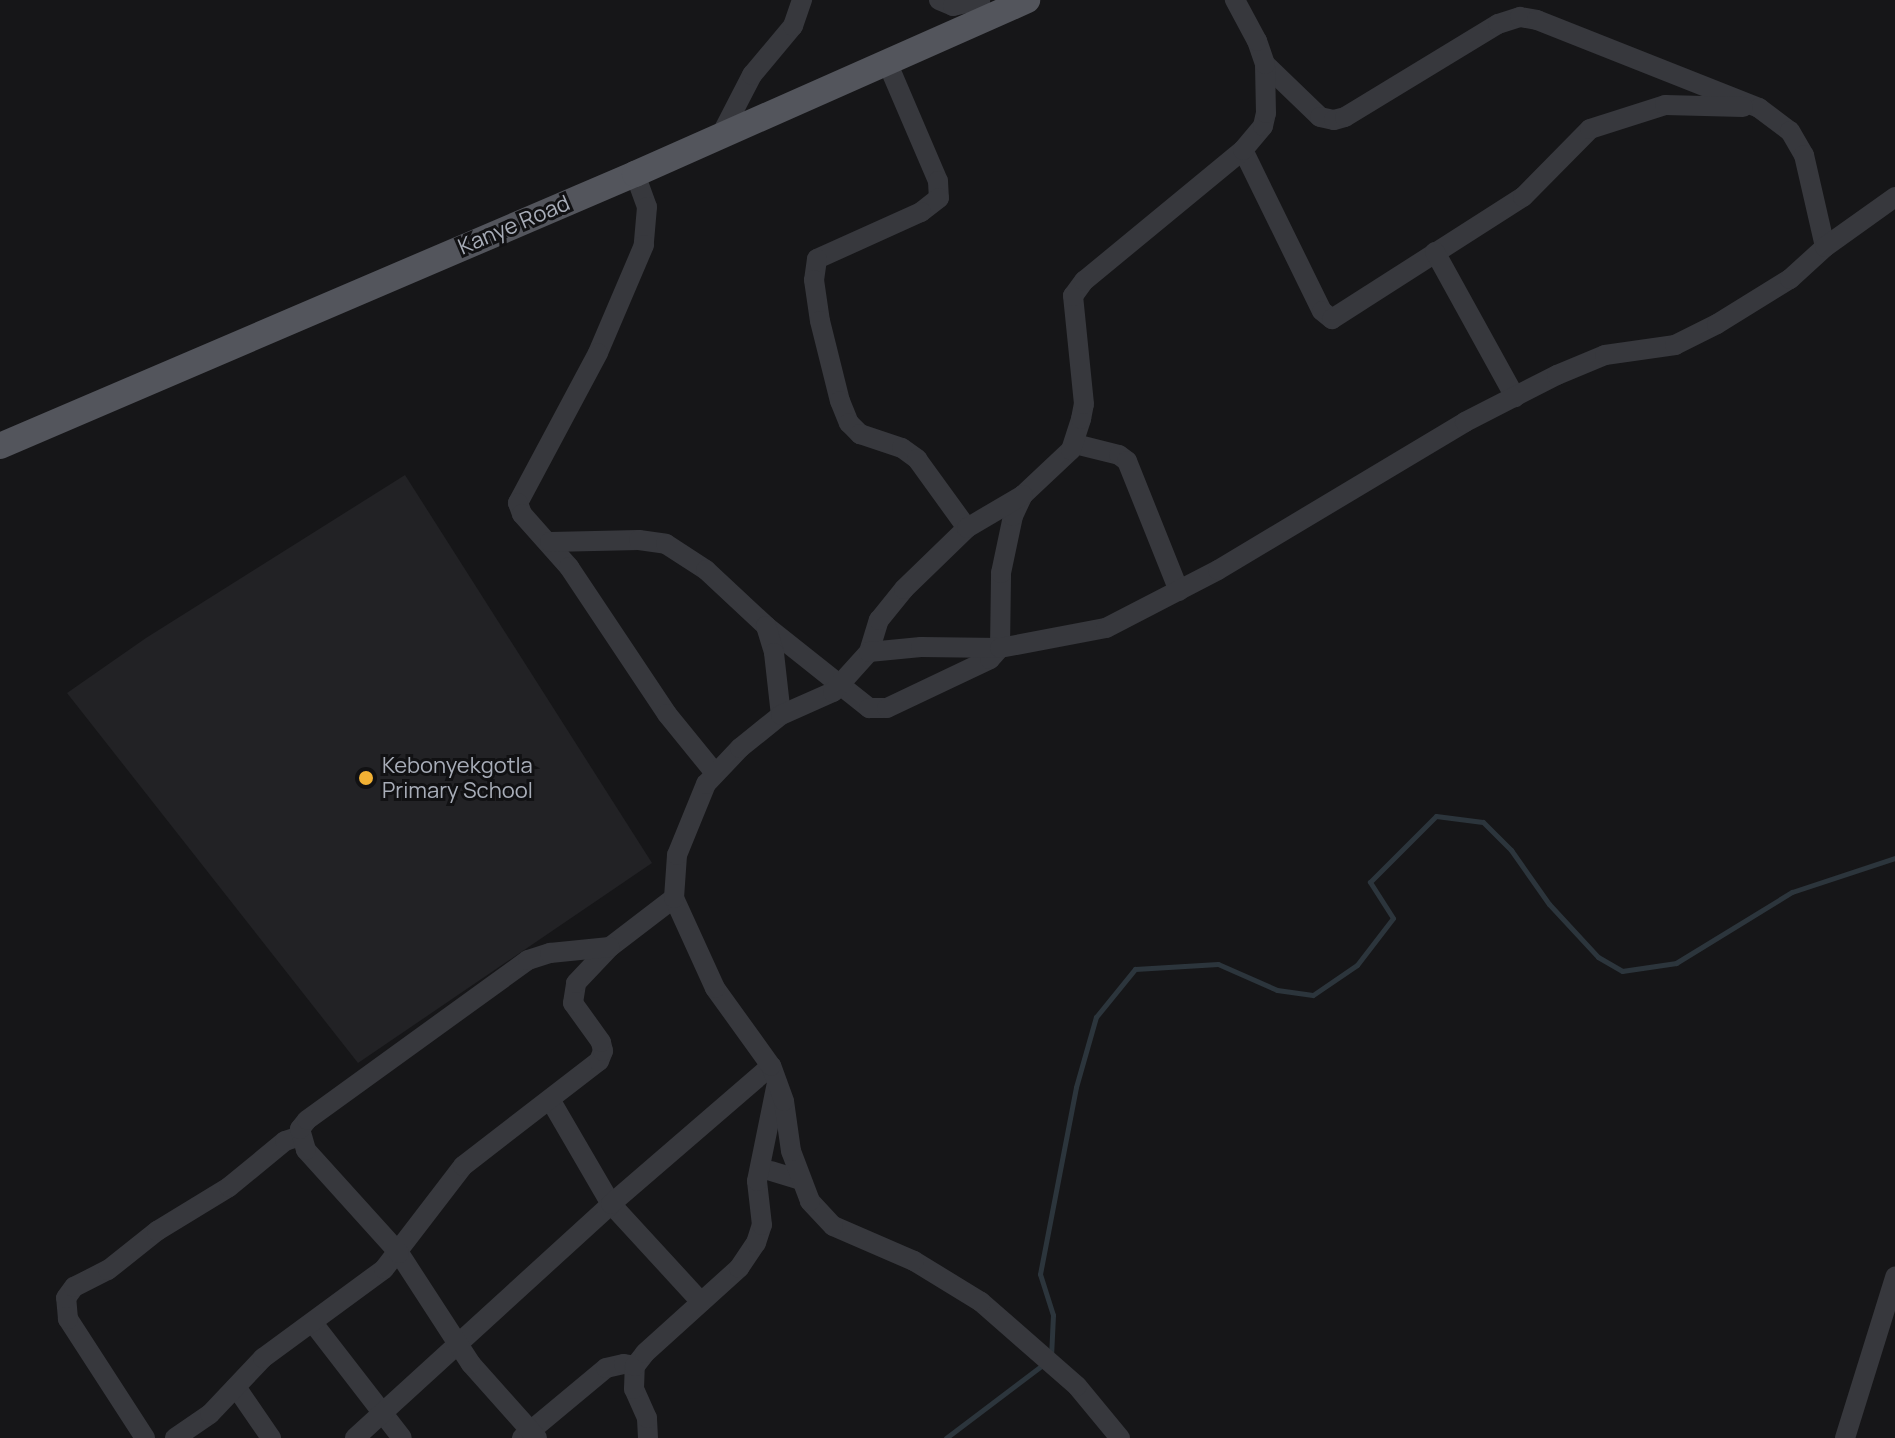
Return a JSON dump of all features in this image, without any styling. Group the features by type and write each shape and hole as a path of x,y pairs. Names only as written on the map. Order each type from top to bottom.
{"main road":[{"name":"Kanye Road","path":"0,446 635,174 1027,0"}],"street":[{"path":"721,135 752,75 793,26 802,0"},
{"path":"939,0 953,6 980,0"},
{"path":"1120,1438 1077,1386 1000,1317 946,1278 833,1226 810,1201 791,1151 774,1073 715,988 674,898 677,855 697,800 715,773 781,715 822,699 840,685 869,652 879,620 904,589 967,528 1023,495 1075,444 1084,404 1072,303 1077,289 1243,150 1263,126 1265,64 1257,41 1235,0"},
{"path":"1265,64 1320,117 1334,120 1345,117 1498,24 1520,17 1556,27 1759,108 1790,131 1804,155 1825,247"},
{"path":"887,62 938,181 939,198 921,212 817,259 814,280 822,330 849,423 860,434 902,448 917,459 967,528"},
{"path":"1243,150 1327,317 1340,317 1523,197 1590,129 1665,105 1759,108"},
{"path":"635,174 645,196 644,245 584,379 519,499 522,514 550,542 667,714 715,773"},
{"path":"869,652 921,647 1000,648 1106,628 1179,591 1465,422 1586,361 1675,345 1790,279 1825,247 1895,197"},
{"path":"1435,252 1515,397"},
{"path":"1075,444 1119,455 1127,461 1179,591"},
{"path":"550,542 639,540 666,544 706,570 766,626 869,708 887,708 982,666 1000,648 1001,573 1013,516 1023,495"},
{"path":"766,626 774,653 781,715"},
{"path":"175,1438 210,1414 263,1358 362,1287 399,1253 463,1166 551,1101 603,1055 601,1042 572,999 578,981 610,947 674,898"},
{"path":"610,947 550,953 528,960 307,1120 300,1136 306,1150 399,1253 457,1343 530,1436 606,1368 624,1364 635,1366"},
{"path":"648,1438 647,1418 634,1389 635,1366 739,1268 760,1233 774,1073"},
{"path":"355,1438 384,1415 457,1343 611,1204 774,1073"},
{"path":"551,1101 611,1204 701,1302"},
{"path":"145,1438 68,1319 66,1298 74,1287 108,1270 157,1231 229,1187 285,1141 300,1136"},
{"path":"764,1175 791,1151"},
{"path":"764,1175 800,1180"},
{"path":"1845,1438 1895,1277"},
{"path":"313,1323 402,1438"},
{"path":"236,1387 271,1438"}],"shaded area":[{"name":"Kebonyekgotla Primary School","path":"405,475 652,863 358,1063 67,693 146,638"}],"waterway":[{"path":"1051,1357 1053,1315 1040,1274 1076,1087 1096,1017 1135,969 1218,964 1277,990 1313,995 1357,965 1393,918 1370,882 1436,816 1483,822 1511,850 1549,904 1598,957 1622,971 1676,963 1792,892 1895,858"},
{"path":"946,1438 1044,1364"}],"place":[{"name":"Kebonyekgotla Primary School","path":"366,778"}]}
